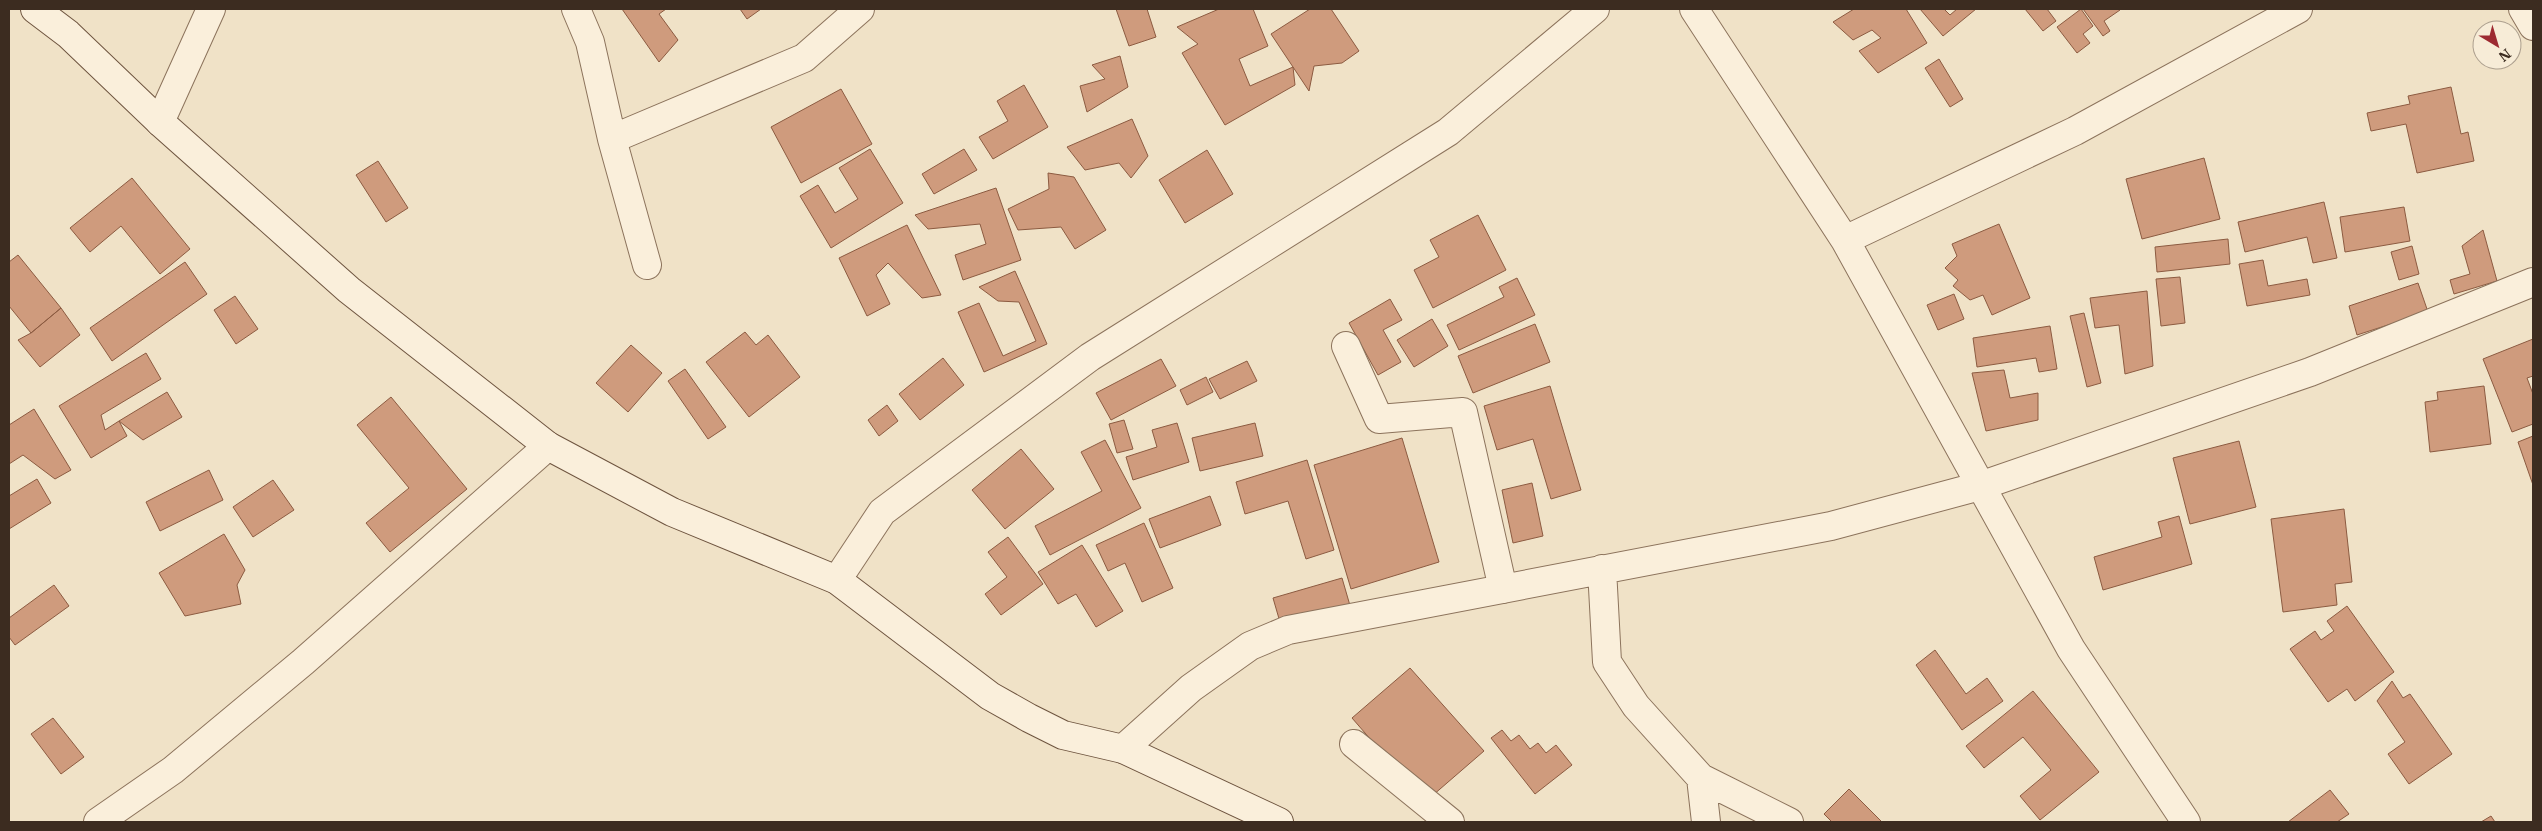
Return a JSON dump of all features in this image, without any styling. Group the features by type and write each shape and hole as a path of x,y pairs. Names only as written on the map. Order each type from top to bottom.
{"street":[{"path":"35,9 68,34 160,122 349,290 548,446 672,512 837,580 990,696 1064,735 1123,749 1279,822"},
{"path":"160,122 211,9"},
{"path":"576,9 590,42 612,139 647,265"},
{"path":"612,139 804,58 860,9"},
{"path":"837,580 882,512 1090,357 1448,132 1594,9"},
{"path":"1694,9 1845,240 2072,649 2186,822"},
{"path":"1845,240 2075,131 2298,9"},
{"path":"2524,9 2533,26"},
{"path":"1123,749 1191,688 1250,646 1288,630 1831,526 1980,486 2310,372 2533,282"},
{"path":"1346,346 1379,419 1464,412 1503,589"},
{"path":"98,822 173,770 304,662 548,446"},
{"path":"1602,569 1607,662 1636,706 1701,778 1789,822"},
{"path":"1354,744 1450,822"},
{"path":"1701,778 1706,822"}],"building":[{"path":"622,9 666,9 659,14 678,40 659,62"},
{"path":"740,9 761,9 747,19"},
{"path":"1116,9 1147,9 1156,37 1129,46"},
{"path":"1219,9 1253,9 1268,46 1239,59 1250,86 1293,67 1295,85 1225,125 1182,53 1198,44 1177,27"},
{"path":"1310,9 1331,9 1359,51 1342,63 1314,66 1309,91 1271,34"},
{"path":"1854,9 1906,9 1927,43 1878,73 1859,51 1881,38 1872,30 1853,40 1833,22"},
{"path":"1920,9 1944,9 1950,15 1957,9 1976,9 1943,36"},
{"path":"2025,9 2047,9 2056,21 2043,31"},
{"path":"2081,9 2093,26 2083,34 2090,43 2077,53 2057,27"},
{"path":"2083,9 2120,10 2104,21 2110,31 2103,36"},
{"path":"1120,56 1128,87 1087,112 1080,86 1105,79 1092,65"},
{"path":"1939,59 1963,99 1950,107 1925,68"},
{"path":"1024,85 1048,127 993,159 979,137 1008,121 997,101"},
{"path":"2451,87 2461,134 2468,132 2474,161 2417,173 2406,124 2371,131 2367,113 2410,104 2408,96"},
{"path":"841,89 872,144 801,183 771,127"},
{"path":"1132,119 1148,156 1131,178 1119,163 1085,170 1067,147"},
{"path":"870,149 903,203 831,248 800,196 818,185 835,213 858,199 839,168"},
{"path":"964,149 977,170 934,194 922,174"},
{"path":"1207,150 1233,194 1185,223 1159,180"},
{"path":"2204,158 2220,219 2142,239 2126,179"},
{"path":"378,161 408,208 386,222 356,175"},
{"path":"1048,173 1074,177 1106,230 1075,249 1061,227 1018,230 1008,209 1049,189"},
{"path":"132,178 190,249 160,274 121,226 90,252 70,228"},
{"path":"996,188 1021,260 963,280 955,255 986,244 980,224 928,229 915,215"},
{"path":"2324,202 2337,258 2313,263 2307,237 2245,252 2238,222"},
{"path":"2404,207 2410,241 2345,252 2340,217"},
{"path":"1478,215 1506,270 1433,308 1414,270 1439,257 1430,240"},
{"path":"1999,224 2030,298 1992,315 1983,295 1970,300 1953,286 1958,280 1945,268 1957,256 1952,244"},
{"path":"907,225 941,295 922,298 888,263 876,275 890,304 867,316 839,258"},
{"path":"2483,230 2497,281 2454,294 2450,280 2470,274 2462,246"},
{"path":"2228,239 2230,264 2157,272 2155,247"},
{"path":"2412,246 2419,274 2399,280 2391,252"},
{"path":"18,255 61,308 31,333 9,306 9,262"},
{"path":"2263,260 2268,286 2307,279 2310,295 2247,306 2239,264"},
{"path":"185,262 207,294 112,361 90,328"},
{"path":"1015,271 1047,344 984,372 958,312 979,303 1003,356 1036,341 1019,302 998,301 979,287"},
{"path":"2180,277 2185,323 2161,326 2156,279"},
{"path":"1517,278 1535,315 1459,350 1447,325 1504,297 1499,287"},
{"path":"2418,283 2428,312 2357,335 2349,306"},
{"path":"2147,291 2153,366 2125,374 2119,325 2095,328 2090,298"},
{"path":"1954,294 1964,319 1938,330 1927,305"},
{"path":"235,296 258,329 236,344 214,310"},
{"path":"1390,299 1402,320 1383,330 1401,362 1378,375 1349,323"},
{"path":"61,308 80,335 40,367 18,340 31,333"},
{"path":"2084,313 2101,383 2087,387 2070,316"},
{"path":"1432,319 1448,346 1414,367 1397,340"},
{"path":"1535,324 1550,362 1473,393 1458,356"},
{"path":"2050,326 2057,369 2039,372 2036,358 1977,367 1973,338"},
{"path":"745,332 756,345 768,335 800,377 749,417 706,362"},
{"path":"2533,339 2533,376 2527,378 2533,394 2533,424 2512,432 2483,359"},
{"path":"631,345 662,373 628,412 596,383"},
{"path":"146,353 161,379 101,415 105,430 119,421 127,436 91,458 59,406"},
{"path":"943,358 964,385 920,420 899,394"},
{"path":"1161,359 1176,386 1111,420 1096,393"},
{"path":"1247,361 1257,381 1220,399 1209,379"},
{"path":"685,369 726,427 708,439 668,381"},
{"path":"2004,370 2010,398 2038,393 2038,420 1986,431 1972,373"},
{"path":"1206,377 1213,392 1187,405 1180,390"},
{"path":"1550,386 1581,490 1551,499 1533,439 1497,450 1484,406"},
{"path":"2484,386 2491,444 2430,452 2425,402 2438,400 2437,392"},
{"path":"167,392 182,417 143,440 119,421"},
{"path":"391,397 467,489 390,552 366,523 409,488 357,425"},
{"path":"887,405 898,421 879,436 868,420"},
{"path":"34,409 71,470 55,479 23,455 9,464 9,425"},
{"path":"1124,420 1133,449 1117,453 1109,424"},
{"path":"1177,423 1189,462 1133,480 1126,457 1157,447 1152,430"},
{"path":"1255,423 1263,456 1200,471 1192,438"},
{"path":"2533,436 2533,485 2518,442"},
{"path":"1402,438 1439,562 1351,589 1314,465"},
{"path":"1105,440 1141,508 1050,555 1035,526 1102,491 1081,452"},
{"path":"2239,441 2256,507 2190,524 2173,458"},
{"path":"1021,449 1054,489 1005,529 972,490"},
{"path":"1307,460 1334,550 1306,559 1288,501 1245,514 1236,482"},
{"path":"209,470 223,500 160,531 146,502"},
{"path":"37,479 51,503 9,529 9,496"},
{"path":"273,480 294,510 253,537 233,507"},
{"path":"1532,483 1543,536 1513,543 1502,490"},
{"path":"1210,496 1221,525 1160,548 1149,519"},
{"path":"2344,509 2352,582 2335,584 2337,605 2283,612 2271,519"},
{"path":"2179,516 2192,564 2103,590 2094,557 2162,537 2158,522"},
{"path":"1144,523 1173,588 1142,602 1125,563 1108,571 1096,545"},
{"path":"224,534 245,570 237,585 241,604 185,616 159,573"},
{"path":"1008,537 1043,584 1001,615 985,594 1007,577 988,552"},
{"path":"1082,545 1123,611 1096,627 1076,594 1058,604 1038,572"},
{"path":"1342,578 1351,609 1282,629 1273,598"},
{"path":"54,585 69,606 15,645 9,637 9,618"},
{"path":"2347,606 2394,672 2355,701 2347,689 2328,702 2290,649 2315,631 2321,640 2334,631 2327,621"},
{"path":"1935,650 1966,694 1987,678 2003,701 1962,730 1916,665"},
{"path":"1410,668 1484,751 1425,802 1352,718"},
{"path":"2392,681 2403,698 2410,694 2452,754 2409,784 2388,754 2405,742 2377,701"},
{"path":"2033,691 2099,772 2040,820 2020,796 2051,770 2023,737 1984,768 1966,746"},
{"path":"53,718 84,757 61,774 31,734"},
{"path":"1502,730 1511,741 1519,735 1530,749 1538,743 1546,753 1556,745 1572,765 1535,794 1491,738"},
{"path":"1849,789 1882,822 1832,822 1824,814"},
{"path":"2330,790 2349,814 2337,822 2288,822"},
{"path":"2491,816 2495,822 2481,822"}]}
